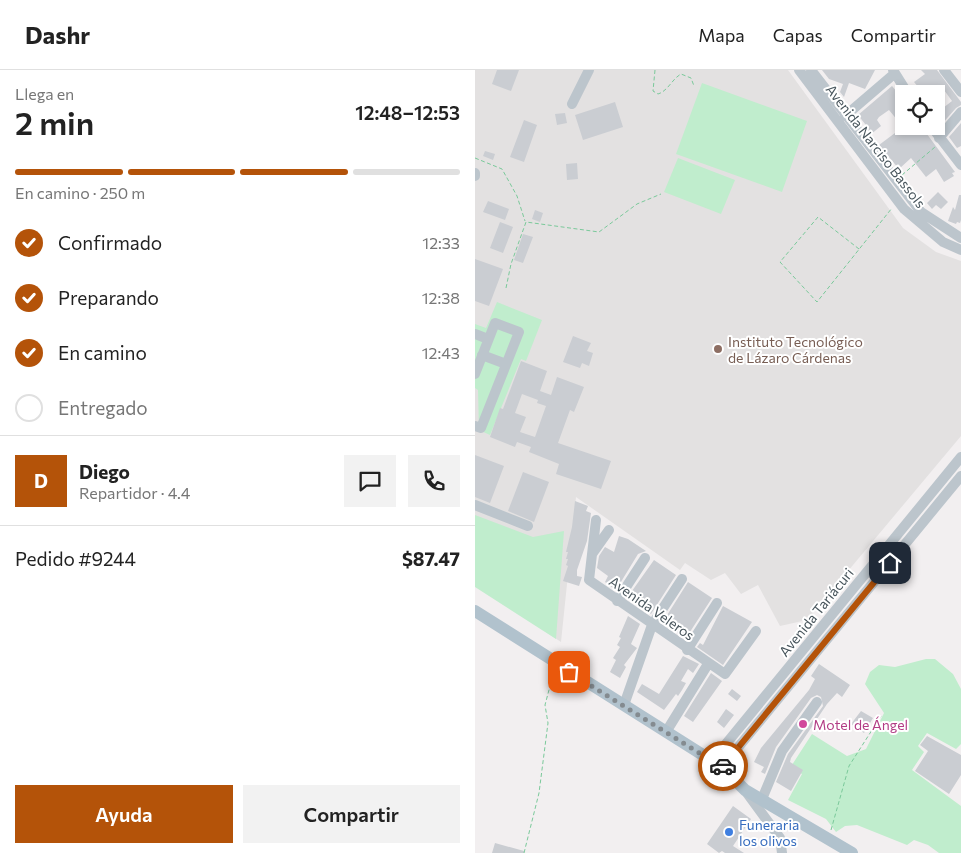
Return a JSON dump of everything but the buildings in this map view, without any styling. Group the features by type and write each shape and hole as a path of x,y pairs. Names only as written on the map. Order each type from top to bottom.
{"main road":[{"path":"475,611 717,764 745,790 852,853"}],"street":[{"path":"572,104 589,70"},
{"name":"Avenida Narciso Bassols","path":"800,70 899,202 922,226 943,242 961,250"},
{"name":"Avenida Narciso Bassols","path":"811,70 921,212 961,238"},
{"path":"944,70 961,92"},
{"path":"845,116 894,72 902,85"},
{"path":"940,140 961,112"},
{"path":"937,135 961,165"},
{"path":"943,242 950,232"},
{"path":"475,374 495,323 519,332 481,428 475,426"},
{"path":"475,334 488,339"},
{"path":"482,355 506,364"},
{"name":"Avenida Tariácuri","path":"717,764 808,642 961,457"},
{"name":"Avenida Tariácuri","path":"717,764 819,651 961,476"},
{"path":"475,505 528,526"},
{"name":"Avenida Veleros","path":"596,520 589,580 687,650 725,674 756,631"},
{"path":"591,555 609,530"},
{"path":"617,601 645,558"},
{"path":"624,705 652,625 681,579"},
{"path":"687,650 717,603"},
{"path":"808,642 819,651"},
{"path":"666,732 708,664"},
{"path":"762,799 769,778 782,756 782,752 817,702"},
{"path":"745,790 780,838 782,853"}],"path":[{"path":"655,70 653,91 658,94 663,92 681,74 691,78 694,86"},
{"path":"896,180 940,140"},
{"path":"475,158 502,168 517,196 526,222 511,264 507,288"},
{"path":"526,222 599,232 637,204 661,194"},
{"path":"859,249 818,217 780,262 817,302 899,202"},
{"path":"524,853 539,793 548,723 545,705 556,663"},
{"path":"829,838 849,766 881,716"}],"shaded area":[{"name":"Instituto Tecnológico de Lázaro Cárdenas","path":"475,70 788,70 903,228 936,252 961,261 961,436 807,620 780,626 758,585 741,594 725,573 711,580 685,563 680,570 576,497 561,642 475,585"}],"green space":[{"path":"702,83 807,121 782,192 676,154"},
{"path":"678,158 735,180 721,214 664,192"},
{"path":"497,302 542,320 526,361 521,359 490,435 479,430 478,390 475,388 475,324 486,328"},
{"path":"475,515 533,537 564,531 556,639 475,587"},
{"path":"926,659 935,659 953,674 961,689 961,744 956,749 927,733 918,746 924,752 912,770 961,806 961,853 939,853 928,845 914,840 907,845 857,825 845,826 836,832 826,819 788,800 802,774 790,768 812,734 847,756 866,749 884,713 865,684 870,672 879,665 895,667"}],"way so far":[{"path":"569,672 723,766"}],"place":[{"name":"Instituto Tecnológico de Lázaro Cárdenas","path":"718,349"},
{"name":"Motel de Ángel","path":"803,724"},
{"name":"Funeraria los olivos","path":"729,832"}],"route":[{"path":"723,766 890,563"}]}
